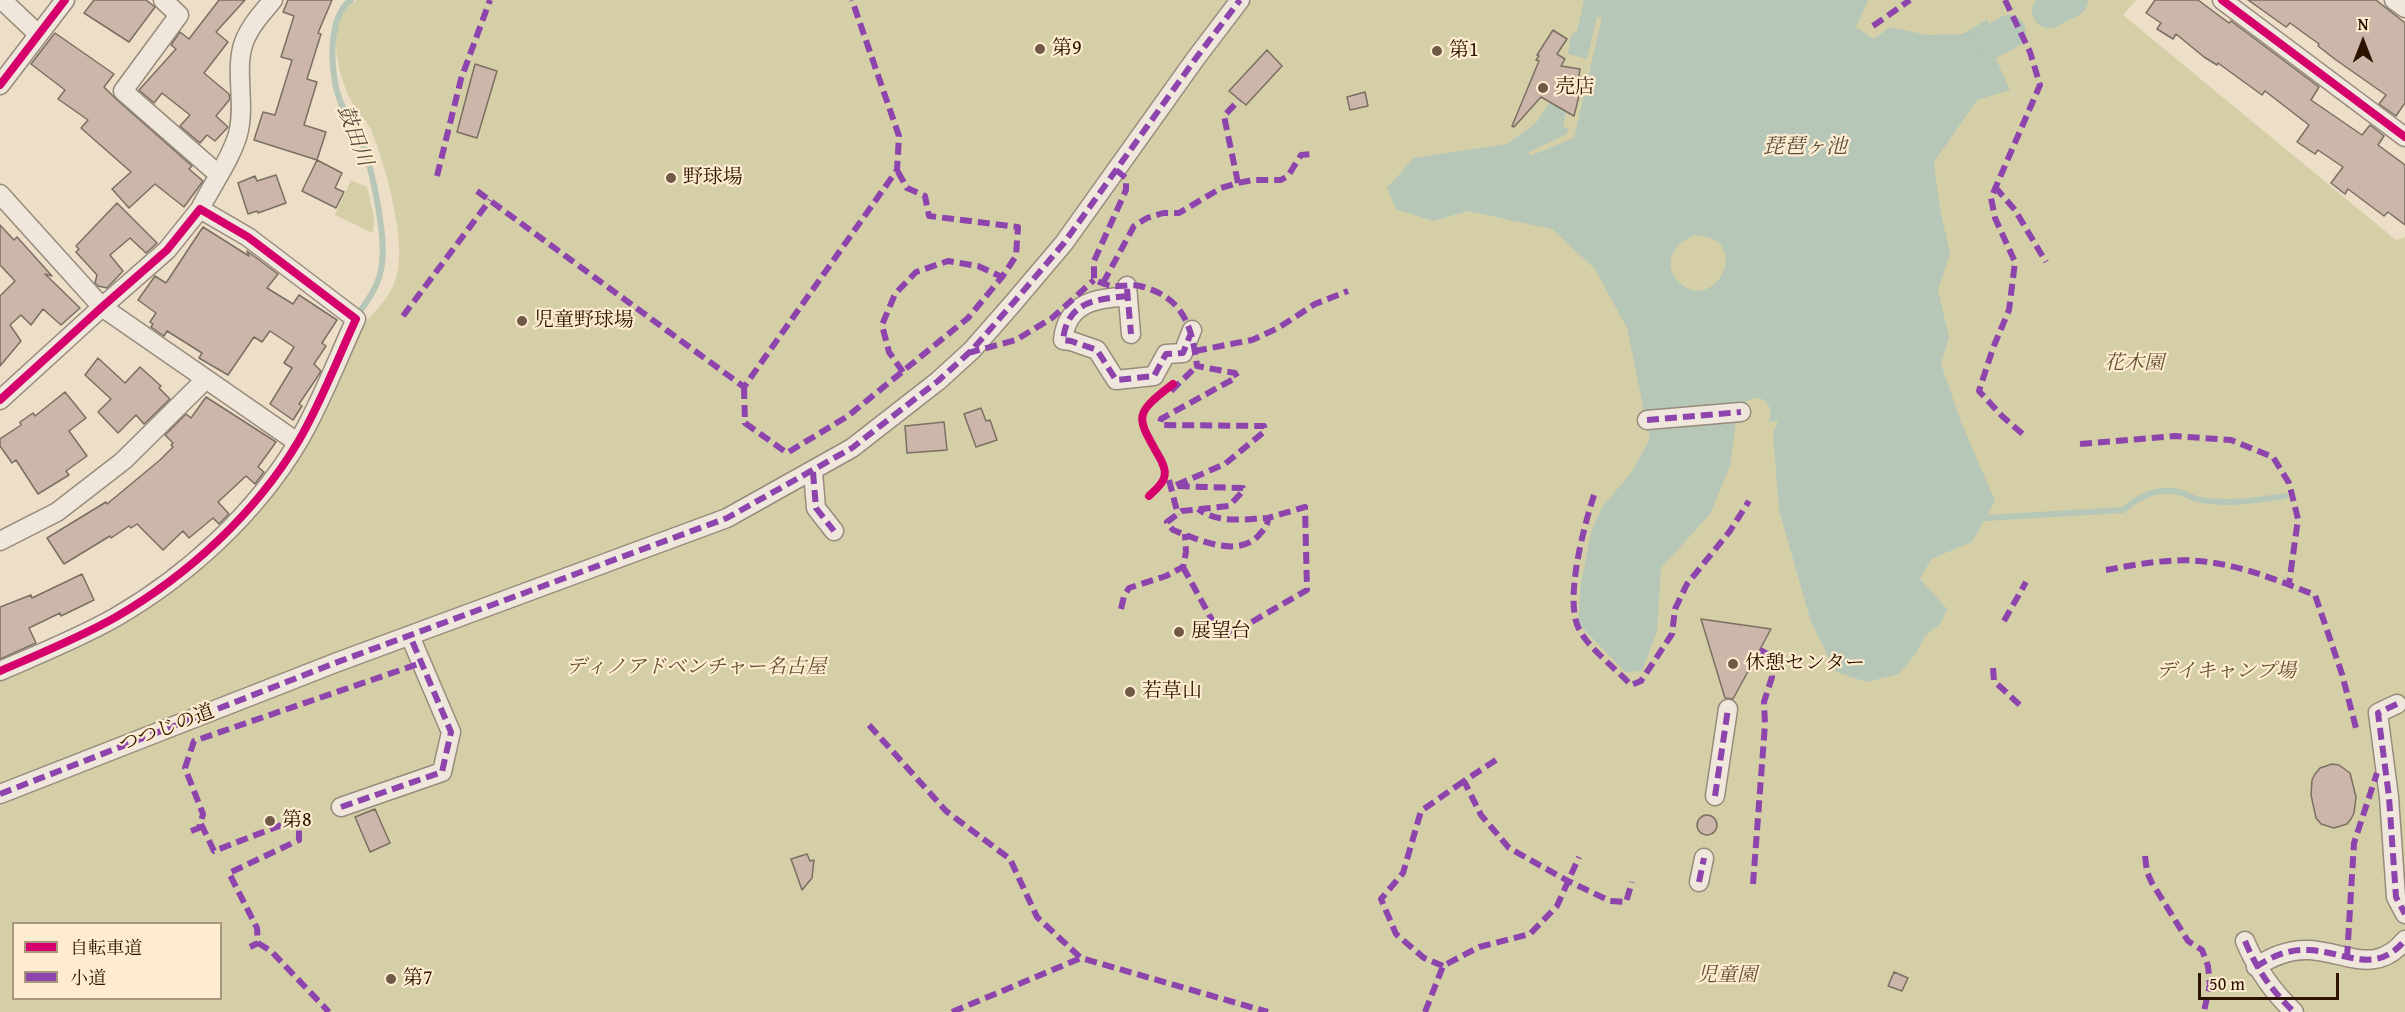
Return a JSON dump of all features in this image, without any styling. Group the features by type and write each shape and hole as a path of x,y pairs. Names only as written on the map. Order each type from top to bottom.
{"street":[{"path":"2,0 38,34"},
{"path":"0,85 65,0"},
{"path":"163,0 179,15 123,91 218,174"},
{"path":"0,400 167,250 200,209 238,135 241,118 243,43 254,22 273,0"},
{"name":"つつじの道","path":"0,794 335,663 727,518 813,472 852,448 938,381 986,334 1064,243 1240,0"},
{"path":"2222,0 2405,137"},
{"path":"2394,0 2405,8"},
{"path":"0,194 102,307 297,442"},
{"path":"0,671 116,617 197,560 256,501 297,442 356,319 248,237 200,209"},
{"path":"1131,334 1128,291 1093,300 1076,311 1064,325 1063,340 1071,340 1097,350 1116,380 1154,376 1166,354 1183,353 1192,330"},
{"path":"0,541 57,512 123,461 206,379"},
{"path":"1647,420 1742,412"},
{"path":"813,472 816,508 834,531"},
{"path":"341,807 442,772 451,732 410,636"},
{"path":"2397,704 2378,713 2389,796 2394,885 2396,897 2405,914"},
{"path":"1715,796 1728,708"},
{"path":"1699,882 1704,858"},
{"path":"2256,967 2288,951 2329,953 2363,960 2379,959 2392,953 2405,940"},
{"path":"2245,941 2256,967 2273,992 2294,1012"}],"green space":[{"path":"357,0 2136,0 2123,15 2396,240 2405,237 2405,1012 0,1012 0,680 75,646 244,523 359,328 375,312 395,281 399,266 399,247 394,205 371,130 348,94 337,56 337,30 340,19 347,8"},
{"path":"351,180 367,187 374,218 373,233 335,215"}],"water":[{"name":"琵琶ヶ池","path":"1584,0 1868,0 1856,27 1874,39 1890,27 1927,35 1963,34 1988,19 1990,46 2010,90 1977,100 1934,162 1940,209 1950,253 1938,290 1949,337 1941,364 1961,422 1995,501 1972,542 1931,559 1920,579 1947,609 1941,623 1925,636 1917,652 1899,674 1867,682 1836,672 1811,622 1779,510 1773,434 1778,421 1768,422 1770,410 1768,405 1765,401 1756,398 1745,403 1742,416 1744,421 1736,422 1730,466 1710,514 1661,568 1657,631 1642,671 1625,672 1578,623 1581,583 1591,533 1602,507 1631,473 1650,439 1627,328 1595,269 1552,229 1468,211 1433,221 1396,209 1387,188 1414,158 1507,144 1536,123 1558,90 1570,94 1563,126 1568,129 1567,134 1529,152 1530,156 1574,138 1602,17 1597,17 1587,59 1568,54 1571,35 1577,31","holes":["1696,235 1714,240 1723,249 1726,261 1723,273 1715,284 1704,290 1691,290 1678,281 1673,274 1671,267 1673,253 1682,242"]}],"building":[{"path":"94,0 146,0 155,7 129,42 84,13"},
{"path":"219,0 245,0 216,32 228,42 204,73 229,94 230,99 216,116 228,127 215,141 207,135 200,143 180,126 190,115 162,93 154,103 139,90 176,49 171,45 180,32 189,39"},
{"path":"288,0 332,0 318,33 321,34 307,79 317,82 304,125 326,132 317,160 254,140 263,112 275,115 292,60 281,57 294,16 283,12"},
{"path":"2155,0 2198,0 2229,23 2231,21 2319,87 2311,100 2362,135 2370,125 2384,136 2378,145 2405,165 2405,225 2388,212 2384,216 2348,189 2345,194 2331,183 2343,167 2318,150 2315,154 2297,142 2309,125 2265,91 2262,95 2218,63 2217,65 2204,57 2176,34 2173,39 2157,29 2161,23 2146,13"},
{"path":"2248,0 2376,0 2405,23 2405,103 2396,116 2379,104 2386,95 2336,60 2318,46 2319,44 2290,23 2286,27"},
{"path":"1553,30 1567,39 1557,54 1565,59 1561,66 1580,69 1576,95 1579,96 1574,116 1541,97 1514,127 1512,126 1539,61 1536,60 1539,56 1537,55"},
{"path":"55,33 114,74 104,87 192,166 189,169 203,181 184,207 155,184 129,208 112,189 131,172 81,128 88,120 58,99 65,90 31,64"},
{"path":"1267,50 1282,66 1246,105 1229,91"},
{"path":"475,64 497,71 477,138 457,132"},
{"path":"1365,92 1368,106 1350,110 1347,97"},
{"path":"317,160 342,173 335,188 344,192 336,208 302,191"},
{"path":"276,175 286,203 258,213 257,211 248,214 238,183 255,176 257,181"},
{"path":"117,203 157,243 146,253 130,238 110,255 123,271 107,288 95,283 97,275 76,252 79,249 76,246"},
{"path":"0,225 14,240 17,237 52,276 45,274 80,308 61,325 43,309 31,325 21,315 10,325 21,341 0,366 0,296 15,281 0,265"},
{"path":"203,227 249,256 247,251 278,274 267,288 293,304 299,295 337,320 322,343 326,346 314,364 321,371 299,404 302,406 293,420 270,404 292,368 284,363 294,347 270,331 262,342 254,337 228,375 199,358 202,353 167,331 164,336 151,327 153,324 150,322 156,313 138,300 155,276 166,283"},
{"path":"98,358 125,383 140,367 161,386 159,388 170,399 144,424 136,415 118,433 98,412 111,399 85,375"},
{"path":"65,392 86,418 69,431 87,456 66,471 69,475 38,494 16,460 12,463 0,446 0,439 21,425 20,422 33,413 35,416"},
{"path":"206,397 276,442 258,467 264,472 255,484 246,476 218,502 229,514 219,524 213,518 189,538 183,531 163,550 137,524 131,528 129,526 111,538 110,536 64,564 47,538 106,502 107,504 160,460 173,447 171,445 173,443 165,435 186,414 191,418"},
{"path":"981,408 986,421 990,420 997,440 976,447 964,414"},
{"path":"944,422 947,450 907,453 905,426"},
{"path":"82,574 94,600 29,628 36,643 0,659 0,607 31,595 32,598"},
{"name":"休憩センター","path":"1701,619 1771,629 1733,699 1725,698"},
{"path":"2332,764 2339,765 2350,773 2356,797 2351,819 2347,824 2334,828 2321,824 2316,818 2311,795 2312,780 2315,774 2320,768"},
{"path":"375,809 390,843 370,852 355,817"},
{"path":"1707,815 1714,818 1717,825 1714,832 1707,835 1700,832 1697,825 1700,818"},
{"path":"807,854 810,861 814,860 812,878 802,890 791,859"},
{"path":"1894,972 1908,978 1902,991 1888,986"}],"waterway":[{"name":"鼓田川","path":"351,0 337,20 332,48 334,78 341,103 357,130 367,159 380,215 383,250 377,283 361,310"},
{"path":"2049,11 2071,0"},
{"path":"1990,42 2009,32"},
{"path":"1986,518 2123,510 2142,497 2163,491 2179,492 2198,499 2222,502 2285,496"}],"marked path":[{"path":"437,176 461,79 490,0"},
{"path":"477,191 744,387 897,170 899,136 852,0"},
{"path":"0,794 335,663 727,518 852,448 938,381 972,350 1014,302 1064,243 1240,0"},
{"path":"1873,26 1910,0"},
{"path":"2005,0 2030,52 2040,85 1991,198 1995,218 2015,262 2009,310 1993,348 1979,391 2026,437"},
{"path":"1238,183 1224,116 1239,100"},
{"path":"1103,283 1134,226 1147,218 1163,213 1179,213 1221,188 1253,180 1281,180 1288,176 1301,155 1312,154"},
{"path":"744,387 745,423 787,453 848,416 968,318 1002,277 1016,256 1018,227 929,216 925,196 907,188 897,170"},
{"path":"1116,170 1126,178 1126,190 1094,261 1094,280 1112,286 1140,286 1167,298 1176,306 1188,326 1197,366 1235,373 1237,377 1161,419 1160,423 1163,425 1264,426 1265,431 1225,464 1174,486 1243,488 1244,490 1229,506 1182,511 1167,522 1173,530 1205,542 1229,546 1240,546 1250,542 1264,529 1268,518 1223,519 1206,514 1198,509"},
{"path":"1995,187 2015,210 2046,262"},
{"path":"403,316 490,200"},
{"path":"903,372 889,352 882,325 895,294 916,272 948,261 978,266 1002,277"},
{"path":"968,353 1016,340 1052,318 1094,280"},
{"path":"1127,289 1131,334"},
{"path":"1195,351 1252,340 1278,328 1315,304 1348,291"},
{"path":"1128,296 1095,301 1077,310 1070,317 1063,340 1097,350 1116,380 1154,376 1166,354 1183,353 1191,333"},
{"path":"1171,391 1197,366"},
{"path":"1647,420 1741,412"},
{"path":"2080,444 2175,436 2231,440 2273,457 2289,483 2298,519 2289,584"},
{"path":"813,472 816,508 834,531"},
{"path":"1169,480 1178,515"},
{"path":"1594,495 1577,564 1574,584 1575,618 1584,638 1631,685 1641,681 1672,634 1675,609 1687,584 1730,531 1749,501"},
{"path":"1183,567 1212,620 1231,634 1307,590 1305,507 1268,518"},
{"path":"1121,609 1124,596 1129,588 1166,576 1183,567 1186,552 1185,534"},
{"path":"2106,570 2170,561 2208,562 2249,571 2315,595 2342,674 2356,728"},
{"path":"2004,621 2026,582"},
{"path":"341,807 442,772 451,732 410,636"},
{"path":"1753,884 1765,724 1764,702 1772,677 1771,656 1760,650"},
{"path":"191,831 199,828 203,814 185,768 194,741 421,663"},
{"path":"1993,668 1994,681 2023,708"},
{"path":"2397,704 2378,713 2389,797 2396,897 2405,914"},
{"path":"1715,796 1728,709"},
{"path":"869,725 946,811 1010,859 1037,917 1081,958 1268,1012"},
{"path":"1496,760 1464,781 1481,815 1509,848 1568,881 1610,901 1626,902 1632,882"},
{"path":"2347,958 2354,843 2377,773"},
{"path":"1443,966 1424,958 1396,934 1381,899 1403,873 1421,811 1464,781"},
{"path":"201,824 214,851 292,821 299,828 299,840 229,873 257,928 258,943 250,947"},
{"path":"2145,856 2147,872 2152,883 2188,941 2202,950 2208,966 2210,985 2204,1011"},
{"path":"1425,1012 1443,966 1479,947 1530,934 1557,906 1579,857"},
{"path":"1699,882 1704,858"},
{"path":"2256,967 2281,954 2302,950 2372,960 2394,951 2405,940"},
{"path":"2245,941 2266,980 2294,1012"},
{"path":"258,943 271,951 329,1012"},
{"path":"952,1012 1081,958"}],"cycle path":[{"path":"0,85 65,0"},
{"path":"2222,0 2405,137"},
{"path":"0,400 167,250 200,209 248,237 356,319 298,442 262,494 218,541 169,582 116,617 0,671"},
{"path":"1149,496 1162,483 1165,471 1143,425 1142,418 1150,403 1173,384"}],"place":[{"name":"第9","path":"1040,49"},
{"name":"第1","path":"1437,51"},
{"name":"売店","path":"1543,88"},
{"name":"野球場","path":"671,178"},
{"name":"児童野球場","path":"522,321"},
{"name":"展望台","path":"1179,632"},
{"name":"休憩センター","path":"1733,664"},
{"name":"若草山","path":"1130,692"},
{"name":"第8","path":"270,821"},
{"name":"第7","path":"391,979"}],"park label":[{"name":"花木園","path":"2134,364"},
{"name":"ディノアドベンチャー名古屋","path":"696,668"},
{"name":"デイキャンプ場","path":"2226,672"},
{"name":"児童園","path":"1727,976"}]}
